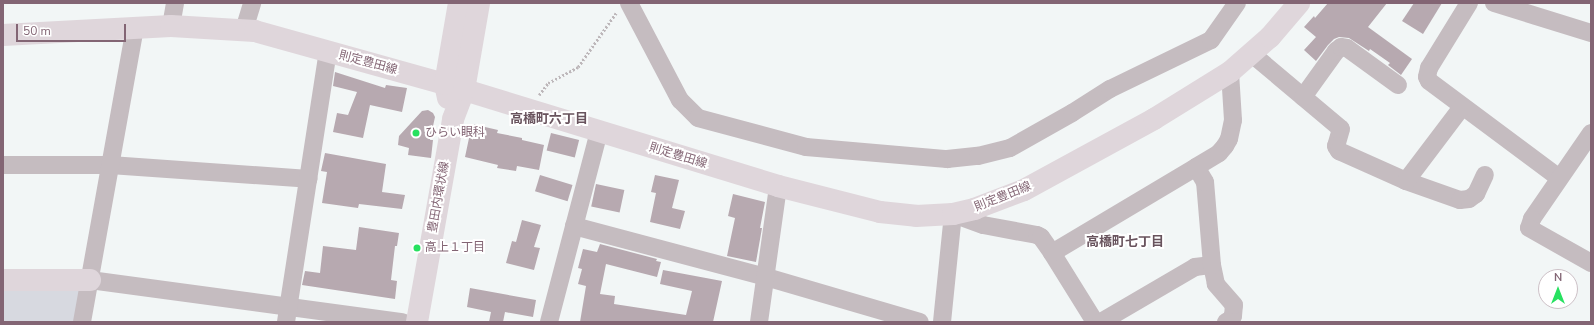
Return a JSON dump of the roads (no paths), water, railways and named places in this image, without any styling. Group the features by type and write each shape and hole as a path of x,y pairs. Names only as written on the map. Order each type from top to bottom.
{"main road":[{"name":"豊田内環状線","path":"416,322 453,118 460,3"},
{"name":"豊田内環状線","path":"455,87 479,3"},
{"name":"則定豊田線","path":"3,35 171,26 255,31 455,87 529,111 778,186 880,212 916,216 953,214 974,209 1024,190 1154,120 1230,72 1270,37 1299,3"},
{"path":"3,280 90,280"}],"street":[{"path":"171,26 175,3"},
{"path":"244,30 252,3"},
{"path":"624,6 680,100 698,118 806,147 947,159 978,156 1010,148 1072,113 1110,89 1211,40 1238,3"},
{"path":"1469,3 1429,68 1427,77 1429,81 1559,178"},
{"path":"1494,3 1591,33"},
{"path":"82,322 135,28"},
{"path":"1303,97 1336,51 1341,47 1347,48 1398,85"},
{"path":"287,314 328,52"},
{"path":"1252,54 1341,129 1336,146 1339,151 1406,181 1460,200 1469,199 1476,194 1485,175"},
{"path":"1052,253 1219,153 1229,139 1233,120 1230,72"},
{"path":"1406,181 1462,107"},
{"path":"549,322 599,132"},
{"path":"1591,133 1532,219 1529,228 1591,262"},
{"path":"3,165 110,165 309,179"},
{"path":"1196,167 1205,182 1212,265 1216,284 1234,305 1233,316 1226,322"},
{"path":"759,322 778,186"},
{"path":"942,322 953,214 983,225 1041,237 1095,322"},
{"path":"574,226 766,277 920,322"},
{"path":"1101,322 1194,267 1212,265"},
{"path":"90,280 287,314 402,322"}],"place":[{"name":"ひらい眼科","path":"416,133"},
{"name":"高上１丁目","path":"417,248"}],"district":[{"name":"高橋町六丁目","path":"549,119"},
{"name":"高橋町七丁目","path":"1125,242"}]}
